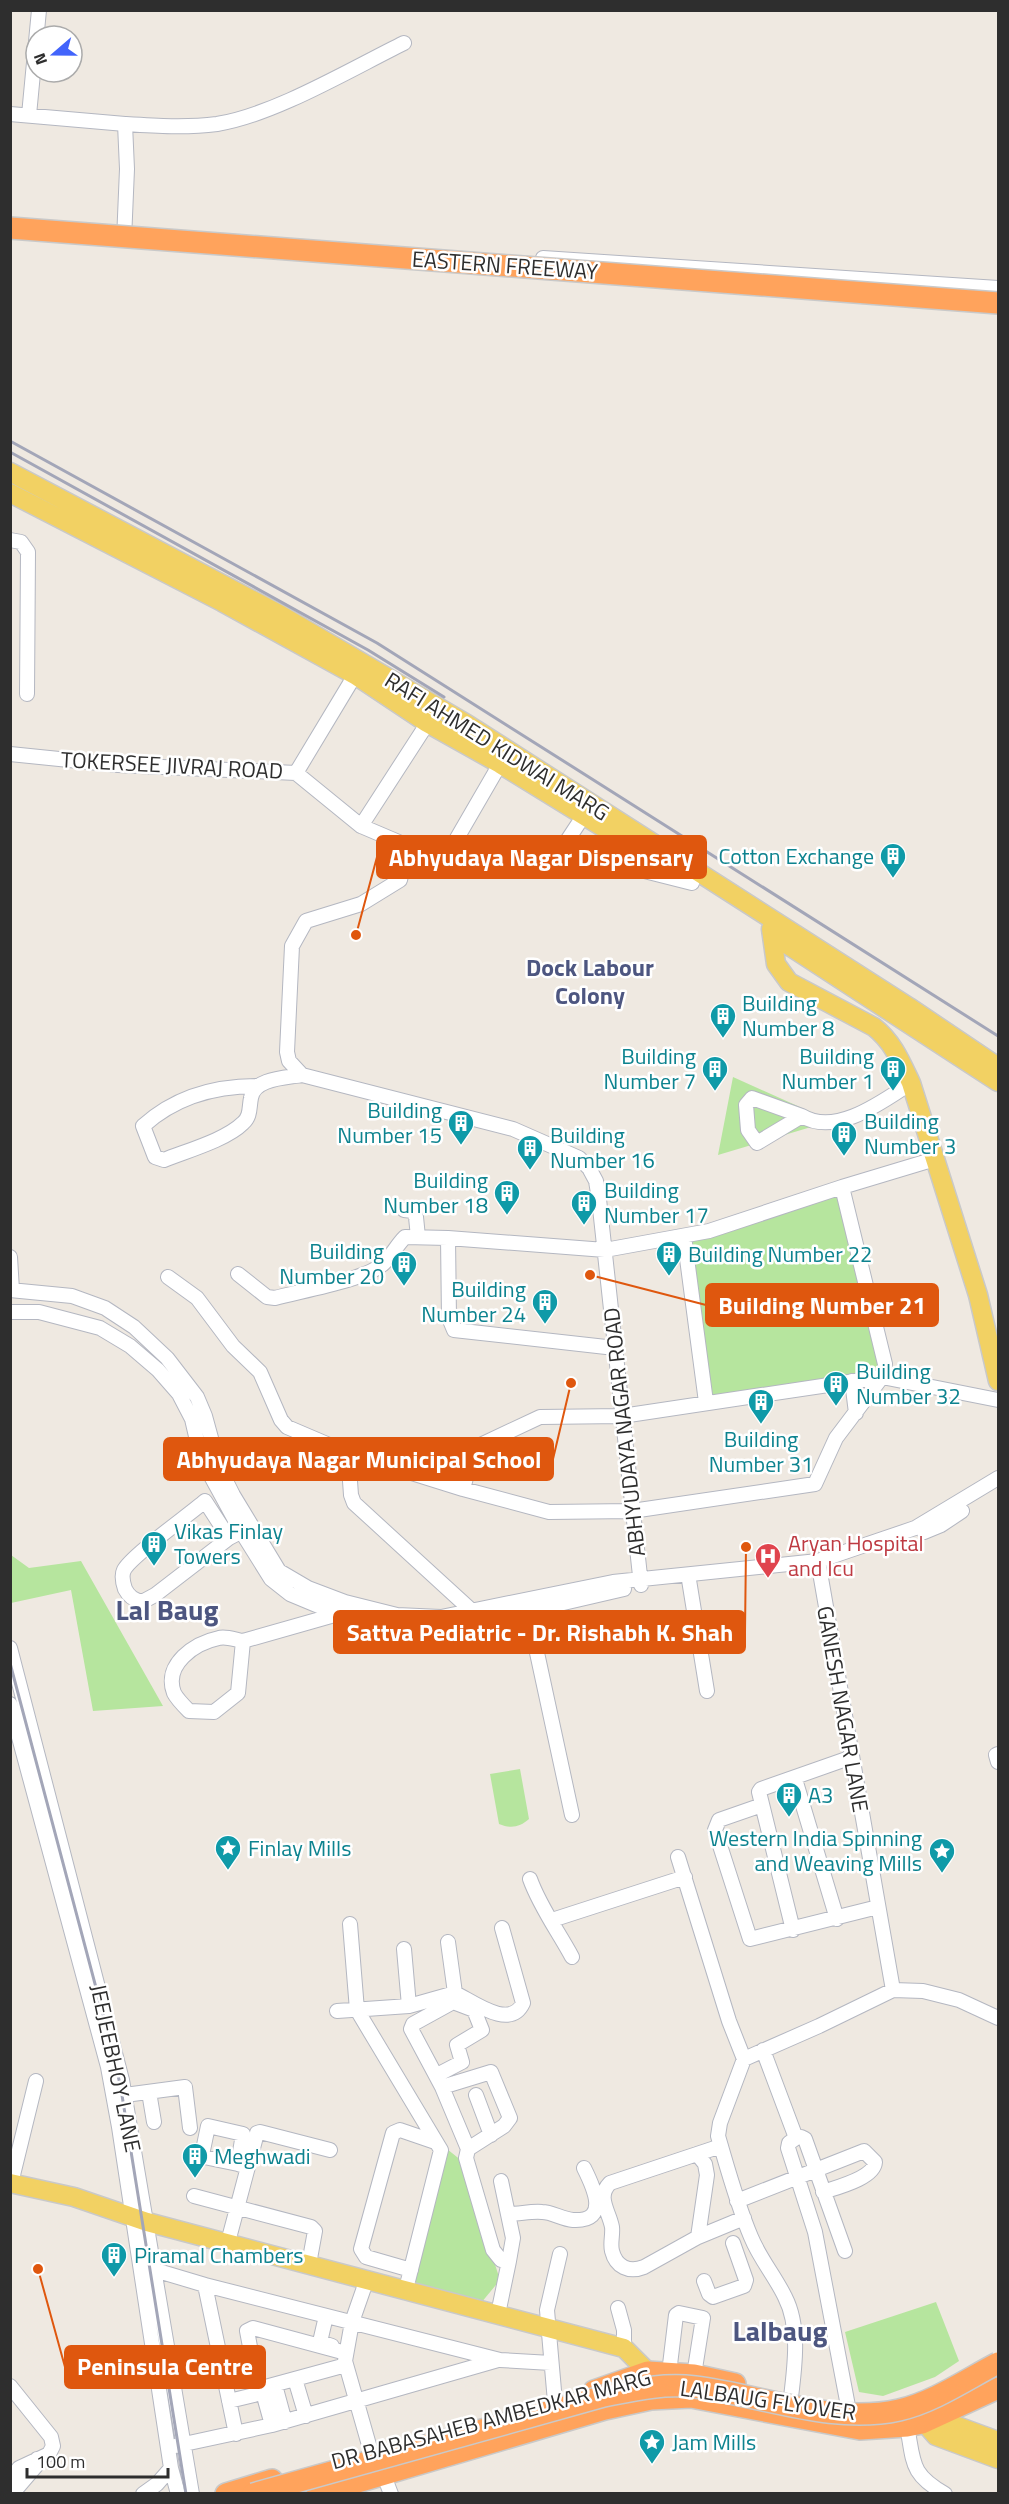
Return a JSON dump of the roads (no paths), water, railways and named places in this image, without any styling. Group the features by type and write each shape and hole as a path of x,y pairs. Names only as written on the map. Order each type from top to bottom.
{"highway":[{"name":"EASTERN FREEWAY","path":"10,220 999,290"},
{"name":"EASTERN FREEWAY","path":"10,230 999,305"},
{"name":"DR BABASAHEB AMBEDKAR MARG","path":"226,2493 658,2373 694,2375 791,2397 848,2406 897,2402 923,2393 999,2354"},
{"name":"LALBAUG FLYOVER","path":"253,2493 604,2396 653,2386 694,2386 821,2410 861,2415 899,2410 926,2400 999,2363"},
{"name":"LALBAUG FLYOVER","path":"273,2493 655,2390 693,2391 820,2415 862,2420 903,2414 932,2404 999,2370"},
{"name":"DR BABASAHEB AMBEDKAR MARG","path":"317,2493 605,2409 651,2399 691,2397 860,2429 915,2424 999,2388"}],"main road":[{"name":"RAFI AHMED KIDWAI MARG","path":"10,472 222,593 438,707 692,883 909,1007 999,1067"},
{"name":"RAFI AHMED KIDWAI MARG","path":"10,493 222,593"},
{"name":"RAFI AHMED KIDWAI MARG","path":"277,623 427,723 587,809 770,927 999,1083"},
{"path":"770,927 776,964 782,975 789,982 882,1033 898,1055 911,1083 978,1295 999,1381"},
{"path":"11,2183 74,2197 140,2220 624,2348 658,2373"},
{"path":"905,2399 915,2424 936,2436 999,2459"},
{"path":"915,2424 949,2423 999,2441"}],"street":[{"path":"29,115 39,10"},
{"path":"10,114 170,128 219,123 243,117 302,93 404,43"},
{"path":"125,124 128,170 125,235"},
{"path":"10,220 125,235 999,305"},
{"path":"10,230 125,235 999,290"},
{"path":"10,540 21,542 28,552 27,694"},
{"path":"297,773 355,675"},
{"path":"361,826 438,707"},
{"name":"TOKERSEE JIVRAJ ROAD","path":"10,754 118,765 297,773 361,826 408,846 449,852 539,848 561,850 692,883"},
{"path":"449,852 500,764"},
{"path":"561,850 587,809"},
{"path":"302,1075 289,1061 287,1052 292,946 306,921 361,904 400,880 408,846"},
{"path":"257,1086 251,1096 249,1115 244,1123 231,1132 164,1160 155,1157 142,1126 154,1115 201,1092 257,1086 270,1080 302,1075"},
{"name":"ABHYUDAYA NAGAR ROAD","path":"302,1075 513,1129 579,1158 590,1168 596,1181 605,1250 640,1582"},
{"path":"802,1116 811,1121 847,1120 911,1083"},
{"path":"238,1274 267,1297 275,1298 364,1274 383,1264 405,1237 605,1250 709,1231 935,1159"},
{"path":"168,1277 197,1298 233,1346 260,1372 284,1424 348,1452 463,1489 549,1512 632,1511 815,1484 836,1438 856,1413 884,1370 842,1187"},
{"path":"404,1210 413,1211 416,1217 418,1237"},
{"path":"684,1236 706,1402"},
{"path":"448,1238 449,1318 454,1330 615,1348"},
{"path":"10,1257 11,1290 72,1296 105,1308 134,1327 167,1358 197,1398 205,1416 213,1469 241,1532 261,1565 277,1584 290,1594 377,1616 475,1617 528,1611 640,1582 818,1565 915,1528 999,1478"},
{"path":"10,1312 39,1312 100,1328 130,1346 158,1370 178,1394 192,1419 201,1458 213,1469"},
{"path":"463,1489 474,1448 540,1417 622,1416 852,1381 884,1370 999,1400"},
{"path":"852,1381 856,1413"},
{"path":"348,1452 351,1495 354,1503 475,1617"},
{"path":"475,1617 613,1582 689,1580 818,1565 941,1525 999,1486"},
{"path":"205,1501 241,1532 142,1602 134,1600 126,1591 123,1580 124,1570 138,1555 205,1501"},
{"name":"GANESH NAGAR LANE","path":"818,1565 893,1990"},
{"path":"689,1580 707,1691"},
{"path":"243,1641 238,1693 214,1712 189,1711 174,1694 171,1676 177,1662 194,1648 221,1637 243,1641 342,1608"},
{"path":"528,1611 572,1815"},
{"name":"JEEJEEBHOY LANE","path":"10,1648 61,1870 125,2096 122,2114 147,2268 168,2448 178,2493"},
{"path":"10,1704 61,1870 108,2067 122,2114"},
{"path":"999,1754 996,1755 999,1762"},
{"path":"793,1930 759,1792 761,1789 795,1779 852,1757"},
{"path":"795,1779 837,1919"},
{"path":"762,1805 719,1820 715,1830 750,1939 878,1907"},
{"path":"678,1857 729,2021 744,2059 720,2123 720,2141 750,2237 762,2262 786,2299 792,2319 796,2361 791,2397"},
{"path":"552,1920 685,1877"},
{"path":"530,1880 539,1904 552,1920 572,1957"},
{"path":"350,1924 357,2010 441,2150 406,2289"},
{"path":"337,2011 409,2006 455,1993 494,2013 503,2015 520,2008 523,2003 502,1928"},
{"path":"448,1942 455,1993"},
{"path":"404,1949 409,2006"},
{"path":"744,2059 893,1990 923,1990 958,2000 999,2018"},
{"path":"440,2081 462,2062 457,2045 482,2030 474,2010 458,2002 453,2002 411,2026 440,2081 468,2149 466,2158 493,2250 501,2260 510,2261"},
{"path":"763,2050 796,2138"},
{"path":"440,2081 489,2072 493,2074 510,2118 507,2124 468,2149"},
{"path":"11,2183 36,2080"},
{"path":"125,2096 185,2087 190,2128"},
{"path":"149,2092 154,2122"},
{"path":"476,2095 490,2135"},
{"path":"411,2270 366,2258 361,2249 393,2133 400,2130 435,2142"},
{"path":"228,2242 237,2206 243,2165 256,2135 260,2132 330,2150"},
{"path":"845,2251 805,2139 796,2138 788,2146 815,2232 848,2406"},
{"path":"720,2141 697,2154 610,2183 604,2189 602,2199 611,2224 611,2250 616,2261 625,2269 634,2271 698,2237 744,2218"},
{"path":"737,2201 864,2151 875,2162 873,2169 865,2176 824,2192"},
{"path":"697,2154 705,2164 707,2175 698,2237"},
{"path":"509,2214 544,2211 572,2220 589,2217 595,2211 598,2199 584,2168"},
{"path":"498,2314 513,2238 501,2181"},
{"path":"194,2196 314,2229 309,2264"},
{"path":"704,2281 712,2297 744,2286 746,2280 732,2244 750,2237"},
{"path":"555,2402 547,2310 560,2254"},
{"path":"147,2268 351,2326 500,2360 551,2363"},
{"name":"JEEJEEBHOY LANE","path":"147,2268 192,2493"},
{"path":"367,2279 351,2326 346,2356 356,2402 371,2452"},
{"path":"205,2285 236,2434"},
{"path":"618,2308 624,2330 624,2348"},
{"path":"658,2373 676,2315 679,2313 701,2317 703,2320 694,2375"},
{"path":"325,2319 320,2343 346,2356"},
{"path":"266,2391 256,2387 246,2336 250,2328 346,2356"},
{"path":"228,2401 296,2382 346,2356"},
{"path":"168,2448 236,2434 272,2421 356,2402 500,2360"},
{"path":"296,2382 305,2413"},
{"path":"10,2386 51,2438 53,2446 49,2454 19,2468 10,2480"},
{"path":"266,2391 272,2421"},
{"path":"915,2424 913,2457 921,2477 945,2493"},
{"path":"12,2493 32,2471 37,2459"},
{"path":"143,2493 158,2484 171,2468"},
{"path":"382,2473 391,2493"}],"railway":[{"path":"10,441 377,643 998,1036"},
{"path":"10,452 368,650 444,697"},
{"path":"10,1663 121,2089 186,2494"}],"place":[{"name":"Cotton Exchange","path":"893,879"},
{"name":"Abhyudaya Nagar Dispensary","path":"356,935"},
{"name":"Building Number 8","path":"723,1039"},
{"name":"Building Number 7","path":"715,1092"},
{"name":"Building Number 1","path":"893,1092"},
{"name":"Building Number 15","path":"461,1146"},
{"name":"Building Number 3","path":"844,1157"},
{"name":"Building Number 16","path":"530,1171"},
{"name":"Building Number 18","path":"507,1216"},
{"name":"Building Number 17","path":"584,1226"},
{"name":"Building Number 21","path":"590,1275"},
{"name":"Building Number 22","path":"669,1277"},
{"name":"Building Number 20","path":"404,1287"},
{"name":"Building Number 24","path":"545,1325"},
{"name":"Abhyudaya Nagar Municipal School","path":"571,1383"},
{"name":"Building Number 32","path":"836,1407"},
{"name":"Building Number 31","path":"761,1425"},
{"name":"Sattva Pediatric - Dr. Rishabh K. Shah","path":"746,1547"},
{"name":"Vikas Finlay Towers","path":"154,1567"},
{"name":"Aryan Hospital and Icu","path":"768,1579"},
{"name":"A3","path":"789,1818"},
{"name":"Finlay Mills","path":"228,1871"},
{"name":"Western India Spinning and Weaving Mills","path":"942,1874"},
{"name":"Meghwadi","path":"195,2179"},
{"name":"Peninsula Centre","path":"38,2269"},
{"name":"Piramal Chambers","path":"114,2278"},
{"name":"Jam Mills","path":"652,2465"}],"district":[{"name":"Dock Labour Colony","path":"590,982"},
{"name":"Lal Baug","path":"167,1610"},
{"name":"Lalbaug","path":"780,2331"}]}
